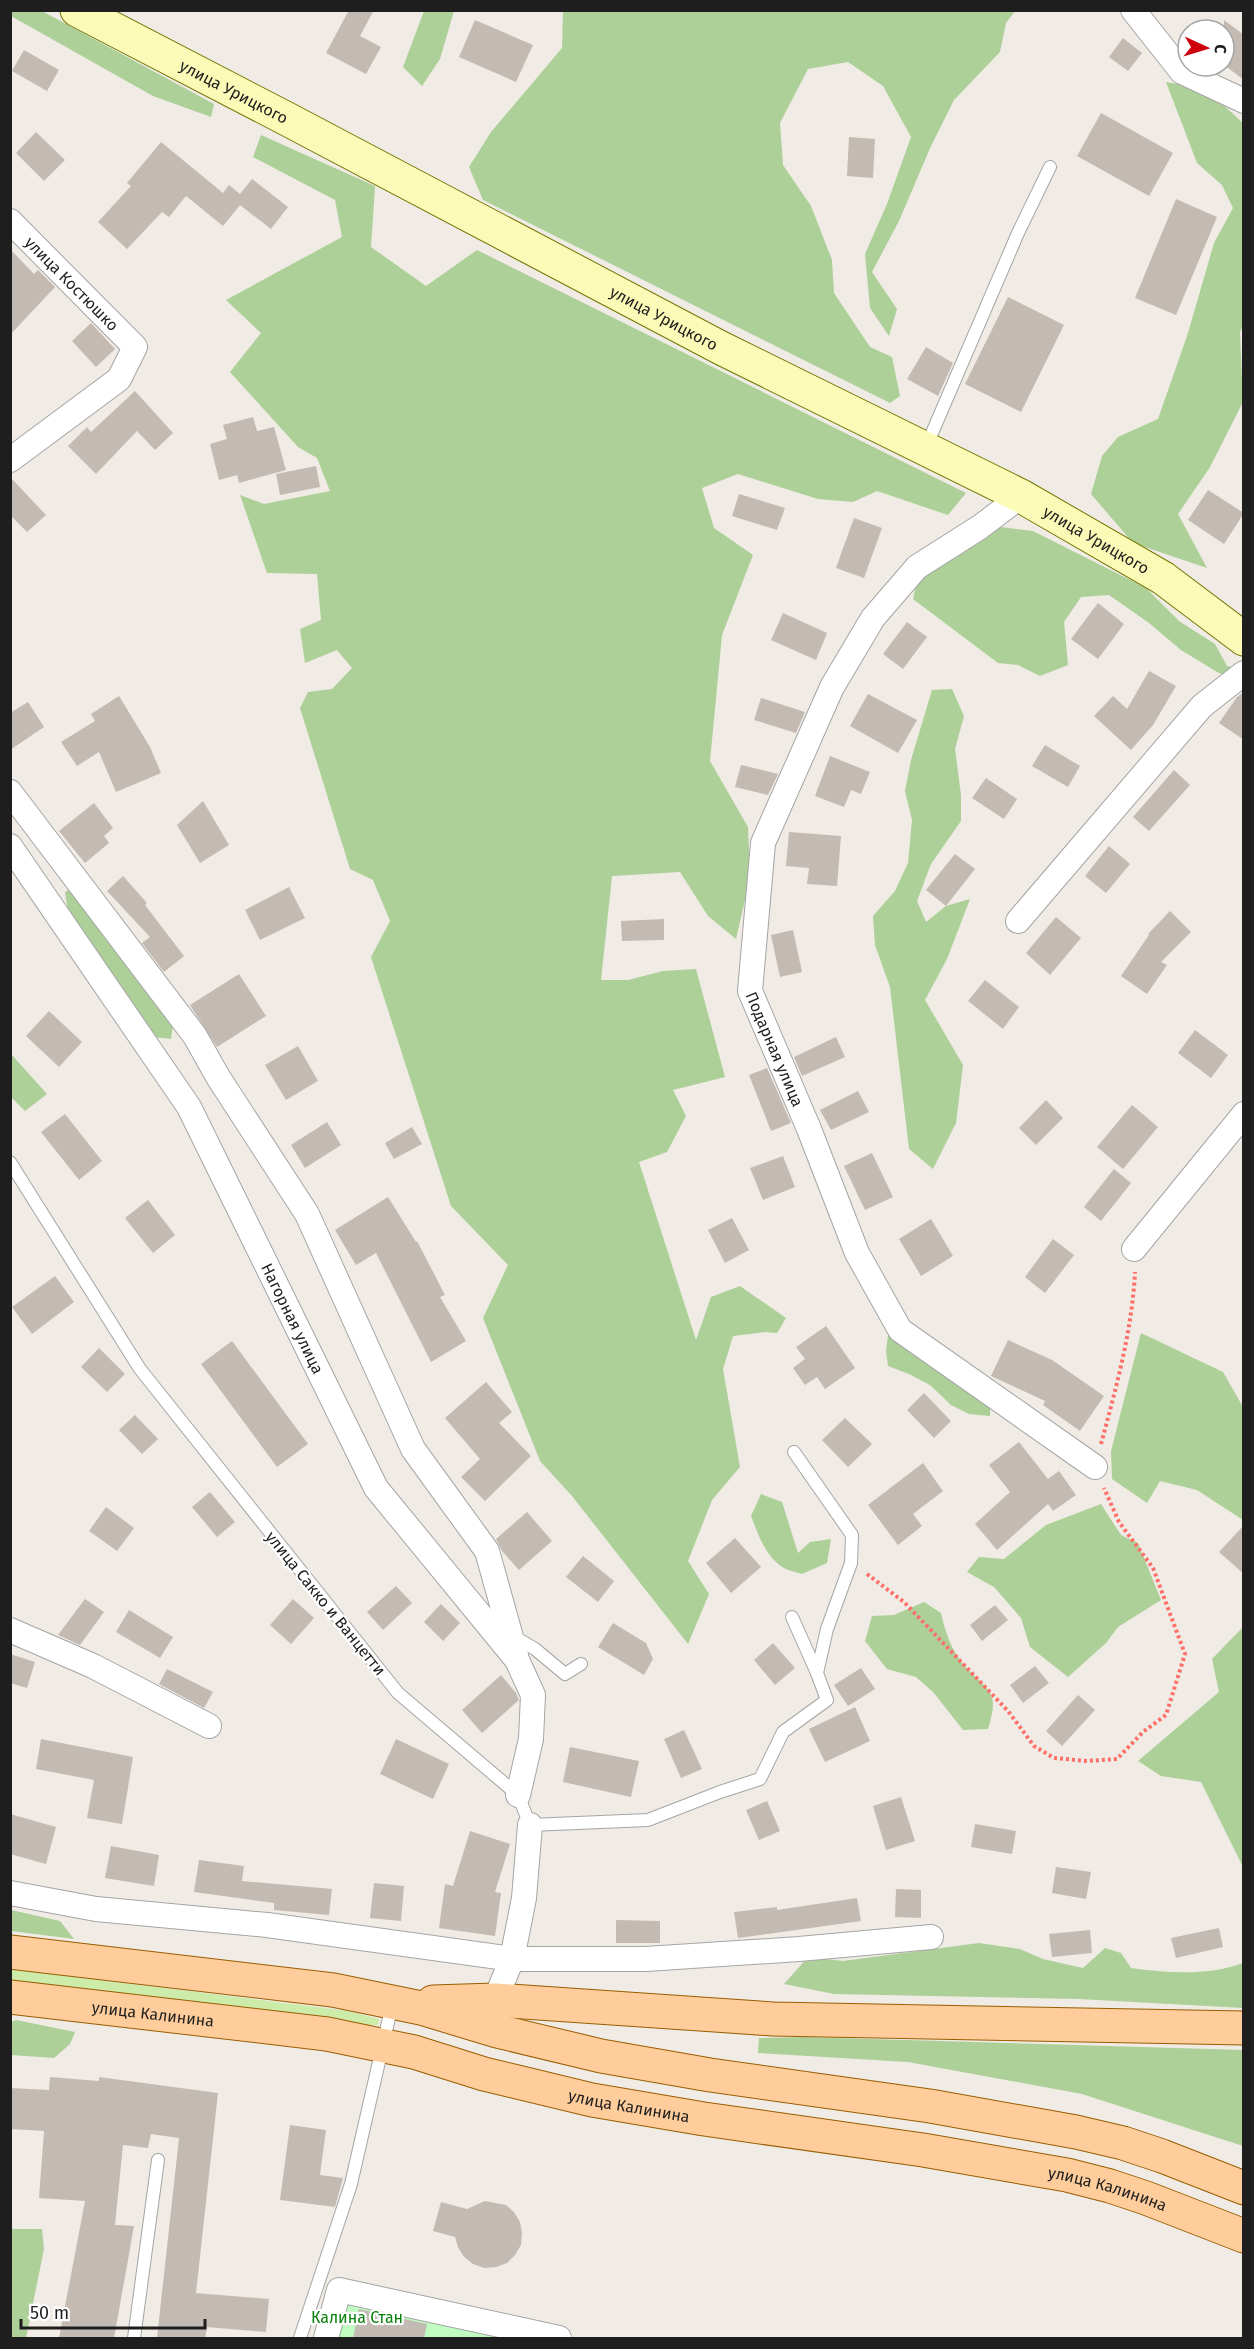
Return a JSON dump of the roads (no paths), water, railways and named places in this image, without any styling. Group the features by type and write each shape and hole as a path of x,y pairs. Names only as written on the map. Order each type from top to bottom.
{"main road":[{"name":"улица Урицкого","path":"77,10 721,348 1021,496 1163,578 1244,639"},
{"path":"10,1952 333,1990 398,2002 506,2033 600,2056 710,2075 930,2106 1076,2132 1142,2150 1244,2188"},
{"name":"улица Калинина","path":"10,1997 298,2030 414,2052 484,2074 592,2100 704,2120 947,2154 1067,2175 1146,2198 1244,2236"},
{"path":"398,2002 495,2000 773,2019 1244,2028"}],"street":[{"path":"1133,10 1182,72 1244,101"},
{"name":"улица Костюшко","path":"10,221 135,347 119,379 10,460"},
{"name":"Подарная улица","path":"1021,496 980,527 917,567 873,618 832,687 763,843 750,991 809,1130 857,1253 900,1330 1095,1467"},
{"path":"1018,921 1202,706 1244,673"},
{"path":"10,792 195,1036 218,1077 307,1214 412,1449 488,1551 517,1660"},
{"name":"Нагорная улица","path":"10,846 189,1107 376,1488 517,1660 533,1695 531,1739 518,1795"},
{"path":"1134,1249 1244,1114"},
{"path":"10,1630 93,1666 209,1726"},
{"path":"495,2000 512,1959 524,1898 530,1825"},
{"path":"10,1893 96,1910 267,1925 512,1959 646,1959 799,1949 931,1937"},
{"path":"326,2338 339,2290 559,2338"}],"lane":[{"path":"926,448 1018,233 1050,167"},
{"name":"улица Сакко и Ванцетти","path":"10,1162 140,1369 390,1684 518,1795 530,1825"},
{"path":"794,1452 852,1535 851,1563 827,1629 817,1673"},
{"path":"530,1825 648,1820 760,1779 783,1732 827,1700 792,1617"},
{"path":"512,1635 535,1649 565,1674 581,1664"},
{"path":"300,2338 351,2184 384,2045 398,2002"},
{"path":"134,2338 158,2160"}],"park label":[{"name":"Калина Стан","path":"357,2317"}]}
